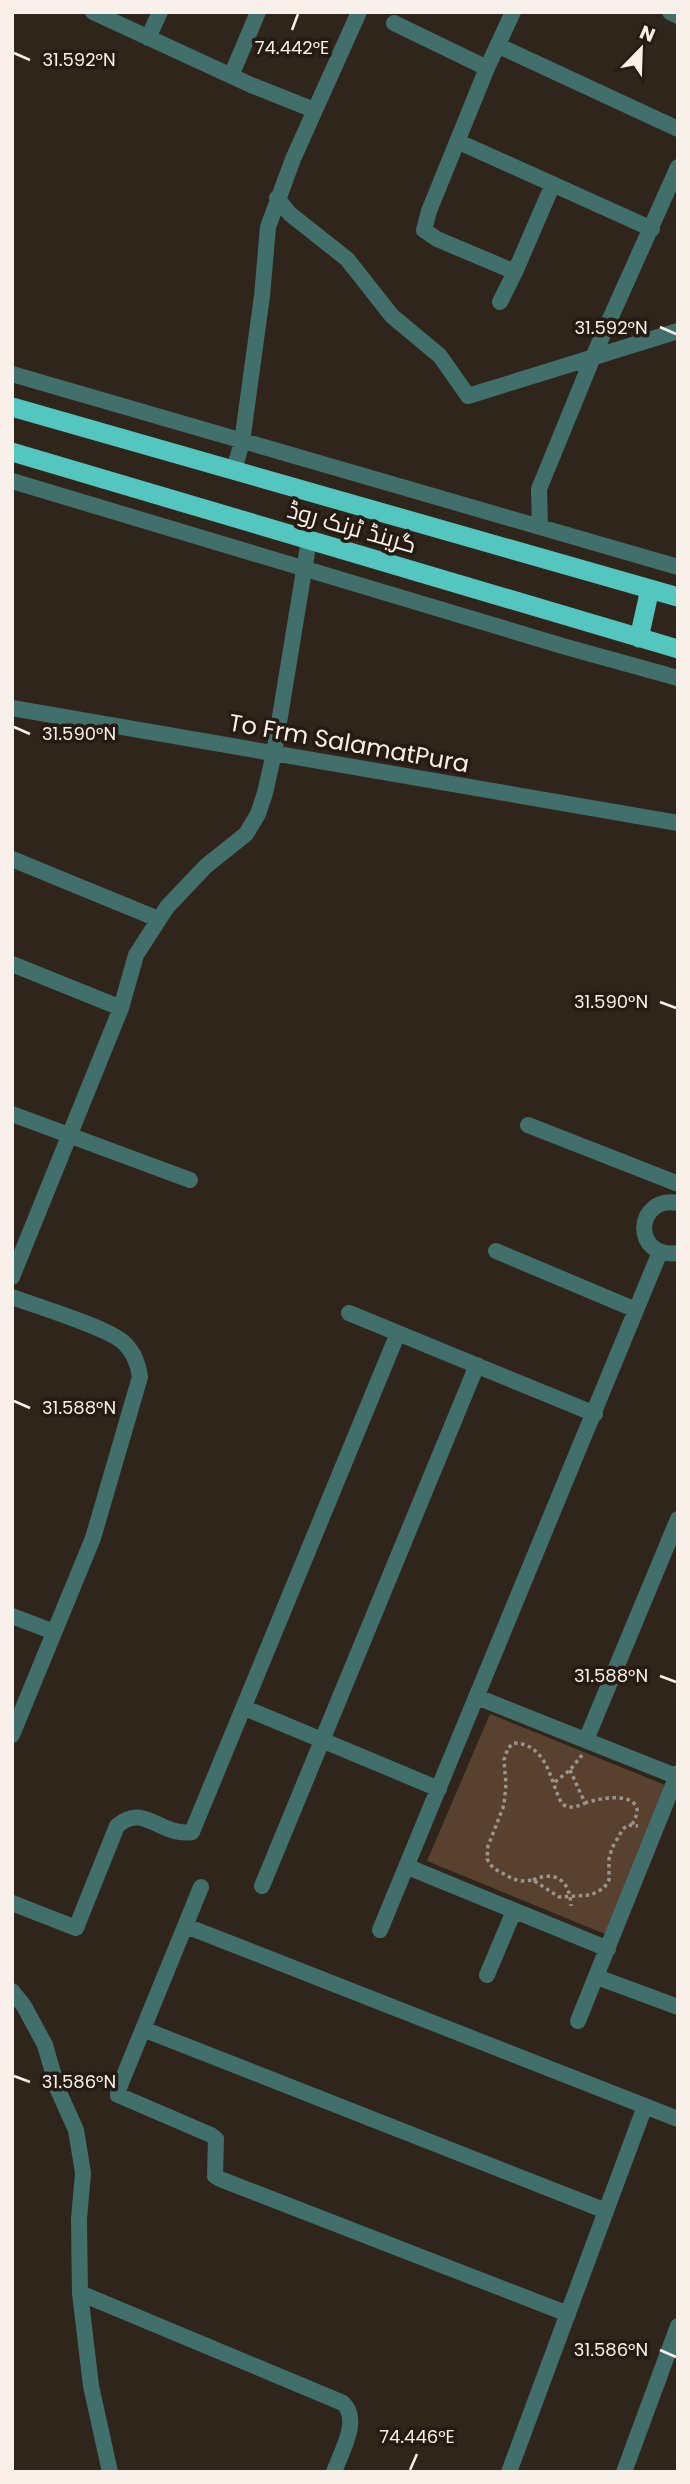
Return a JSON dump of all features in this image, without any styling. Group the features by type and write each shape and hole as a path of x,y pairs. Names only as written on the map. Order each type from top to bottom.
{"highway":[{"name":"گرینڈ ٹرنک روڈ","path":"12,407 678,597"},
{"name":"گرینڈ ٹرنک روڈ","path":"12,452 678,649"},
{"path":"639,638 650,589"}],"street":[{"path":"93,12 231,76 314,110"},
{"path":"148,38 160,12"},
{"path":"231,76 258,12"},
{"path":"234,470 242,442 262,296 268,227 277,198 314,110 359,12"},
{"path":"513,12 487,68 429,211 424,230 437,239 515,272"},
{"path":"670,12 678,16"},
{"path":"394,23 487,68"},
{"path":"499,46 678,129"},
{"path":"458,142 652,229"},
{"path":"540,527 539,489 593,357 678,167"},
{"path":"500,302 553,184"},
{"path":"277,198 290,214 347,259 392,316 440,356 468,396 678,331"},
{"path":"12,374 678,567"},
{"path":"12,481 678,678"},
{"path":"12,1277 121,1008 135,955 158,919 206,866 246,834 258,814 274,753 309,540"},
{"path":"585,571 593,542"},
{"path":"566,647 573,618"},
{"name":"To Frm SalamatPura","path":"12,708 678,823"},
{"path":"12,859 158,919"},
{"path":"12,964 121,1008"},
{"path":"12,1114 190,1180"},
{"path":"528,1125 677,1181 673,1202 654,1208 644,1223 647,1240 660,1252 678,1253"},
{"path":"496,1251 636,1310"},
{"path":"380,1930 660,1252"},
{"path":"12,1297 117,1337 132,1352 140,1377 93,1538 12,1735"},
{"path":"349,1313 595,1413"},
{"path":"12,1903 76,1928 117,1826 126,1818 137,1816 180,1834 192,1832 398,1333"},
{"path":"262,1886 477,1366"},
{"path":"586,1740 678,1519"},
{"path":"12,1616 54,1632"},
{"path":"477,1697 677,1776 578,2021"},
{"path":"245,1708 439,1789"},
{"path":"408,1867 608,1949"},
{"path":"201,1887 118,2088 118,2095 216,2139 215,2175 568,2314"},
{"path":"487,1975 514,1911"},
{"path":"186,1926 678,2119"},
{"path":"597,1977 678,2007"},
{"path":"12,1991 24,2006 45,2045 58,2090 76,2130 83,2173 79,2219 80,2293 92,2386 110,2472"},
{"path":"143,2029 606,2211"},
{"path":"509,2472 645,2106"},
{"path":"80,2293 343,2403 352,2418 334,2472"},
{"path":"624,2472 678,2326"}],"path":[{"path":"554,1782 570,1770 582,1755 586,1740"},
{"path":"571,1906 570,1892 565,1882 550,1876 522,1881 513,1879 493,1868 487,1860 488,1846 503,1805 506,1784 504,1760 508,1748 514,1743 520,1743 536,1752 548,1768 562,1804 572,1807 608,1797 628,1800 637,1809 632,1825"},
{"path":"570,1770 585,1803"},
{"path":"533,1880 559,1897 598,1893 609,1880 609,1860 616,1839 623,1829 632,1825 655,1831"}],"shaded area":[{"path":"490,1714 665,1785 605,1934 427,1861"}]}
